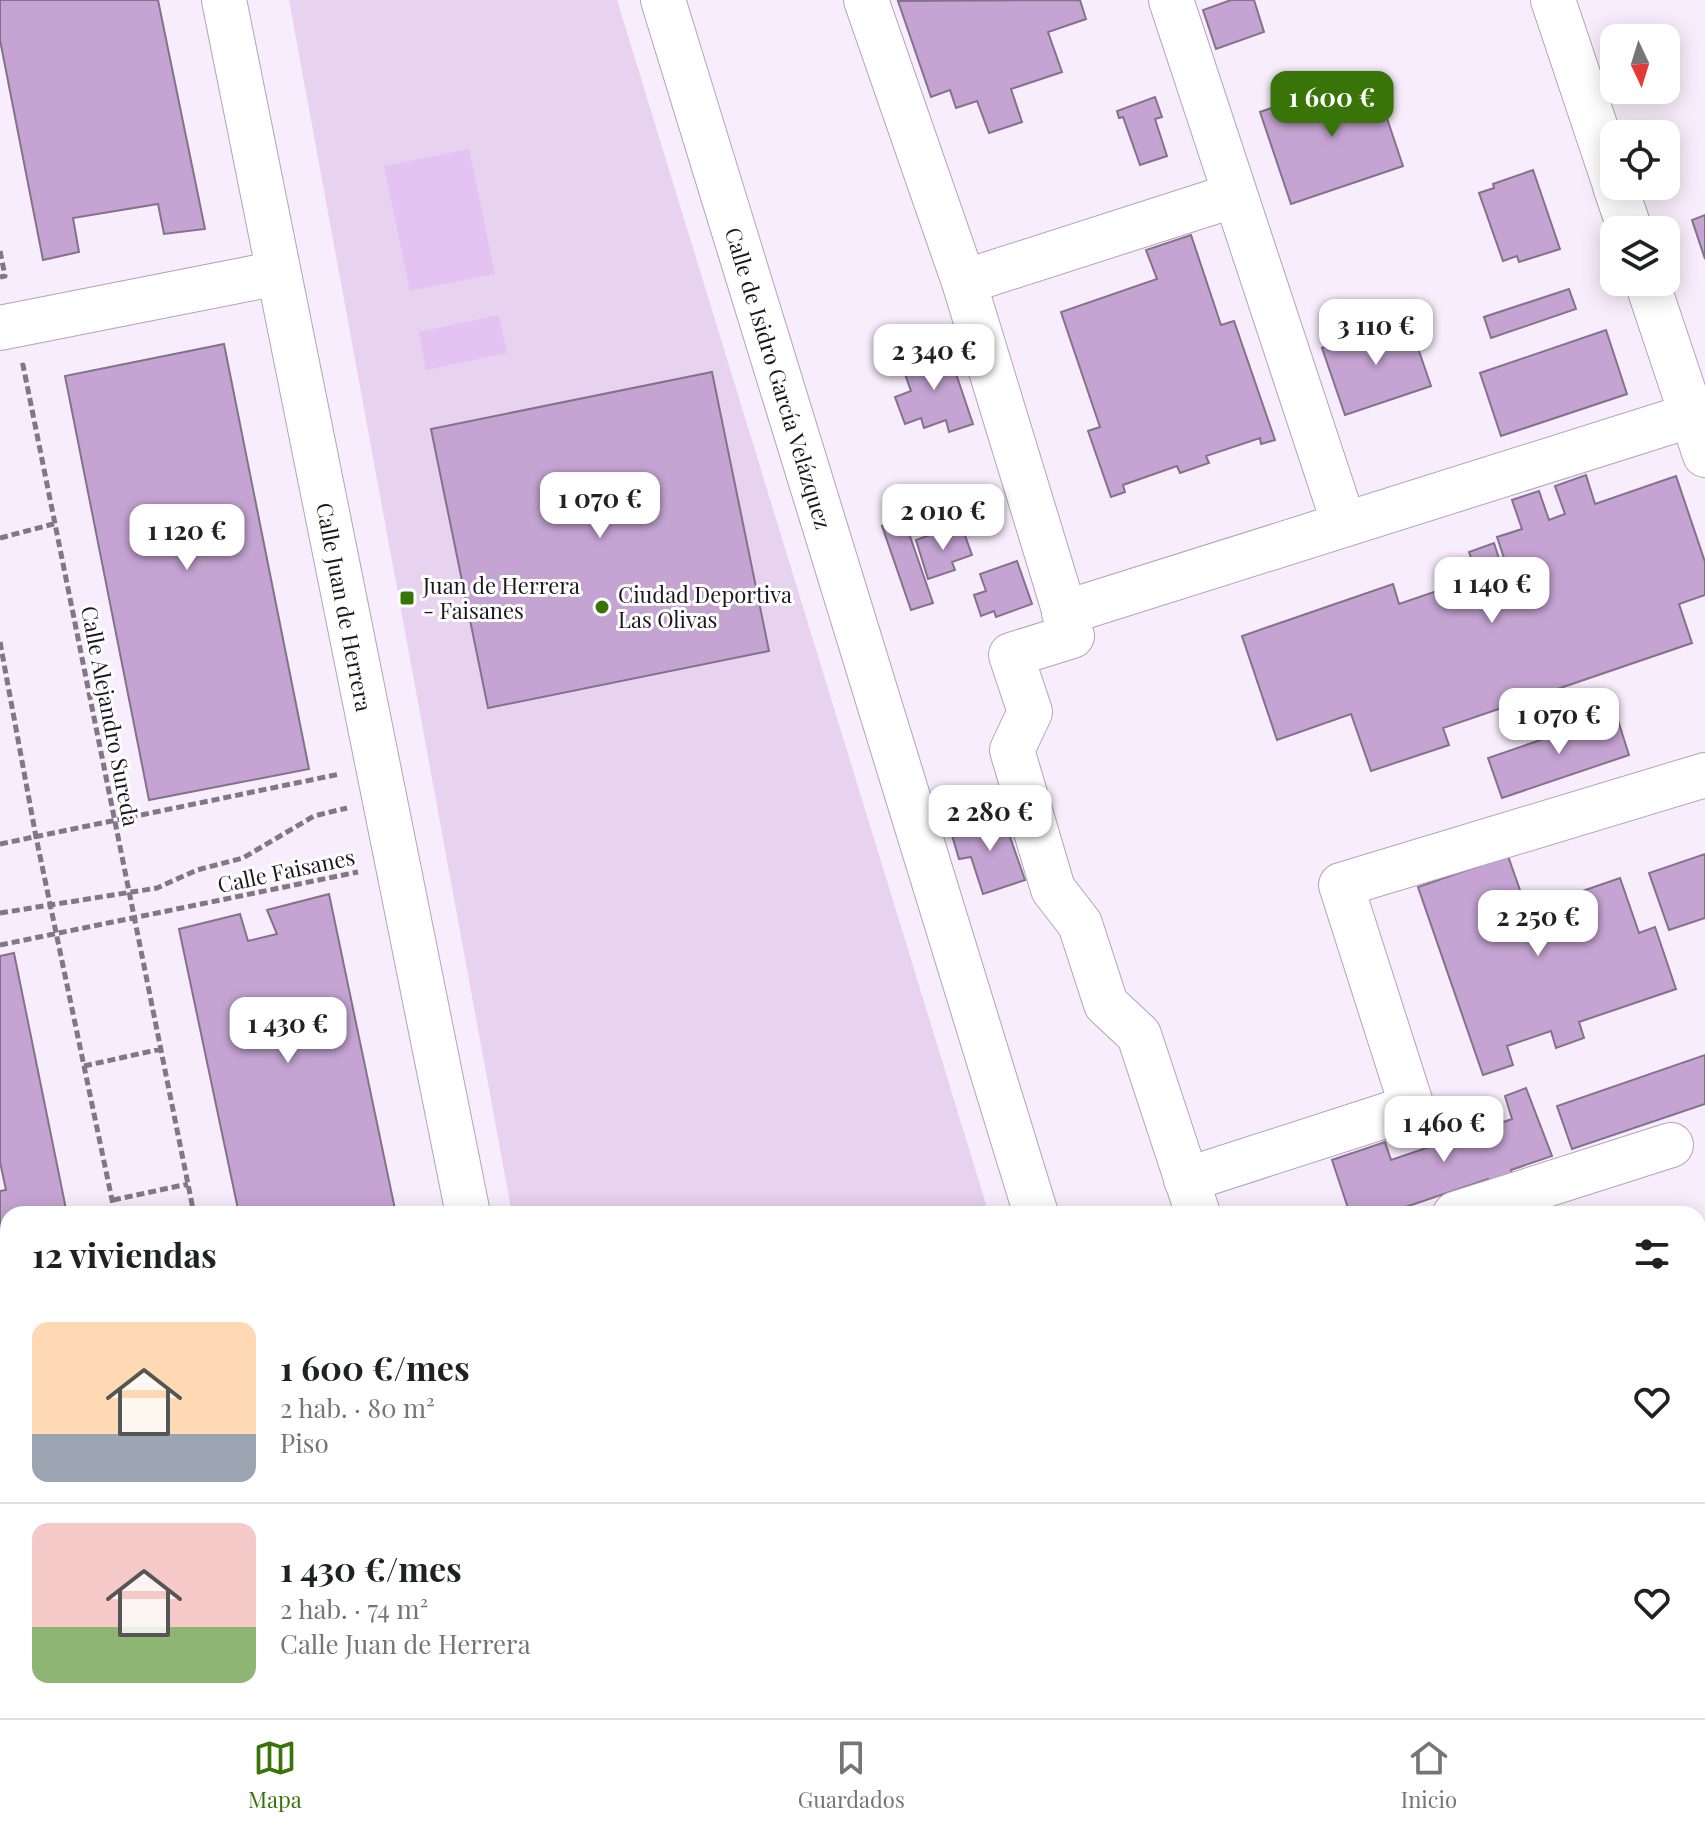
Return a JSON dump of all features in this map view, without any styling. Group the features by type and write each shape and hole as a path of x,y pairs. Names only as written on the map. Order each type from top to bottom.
{"street":[{"name":"Calle Juan de Herrera","path":"224,0 466,1206"},
{"name":"Calle de Isidro García Velázquez","path":"663,0 1034,1206"},
{"path":"866,0 964,282 1072,636 1011,655 1030,712 1012,750 1053,889 1080,924 1106,1004 1139,1035 1192,1197 1412,1107 1341,885 1705,775"},
{"path":"1171,0 1344,524"},
{"path":"1553,0 1600,139"},
{"path":"964,282 1235,195"},
{"path":"6,348 278,273"},
{"path":"1064,613 1344,524 1701,427 1652,296"},
{"path":"1480,1206 1671,1145"}],"path":[{"path":"0,251 5,276 0,277"},
{"name":"Calle Alejandro Sureda","path":"6,348 23,365 192,1206"},
{"path":"0,538 57,523"},
{"path":"0,642 36,837 114,1206"},
{"path":"0,844 348,773"},
{"path":"0,913 157,888 197,870 243,858 314,816 384,801"},
{"name":"Calle Faisanes","path":"0,945 369,869"},
{"path":"84,1066 161,1049"},
{"path":"113,1200 188,1184"}],"shaded area":[{"name":"Ciudad Deportiva Las Olivas","path":"289,0 617,0 987,1206 511,1206"},
{"path":"469,149 495,274 410,291 384,166"},
{"path":"499,315 507,353 426,370 419,332"}],"building":[{"path":"0,0 158,0 205,229 164,234 158,204 73,218 79,252 43,260 0,40"},
{"path":"1080,0 1086,19 1048,32 1062,72 1011,89 1022,122 989,133 977,101 956,108 950,90 931,97 898,1"},
{"path":"1231,0 1254,0 1264,32 1216,49 1203,10"},
{"path":"1372,74 1403,166 1291,204 1260,112"},
{"path":"1155,97 1162,117 1155,119 1167,156 1140,165 1123,117 1119,118 1117,111"},
{"path":"1533,170 1560,249 1519,262 1517,256 1503,261 1479,193 1494,188 1493,184"},
{"path":"1705,215 1705,259 1692,220"},
{"path":"1191,235 1221,325 1234,321 1275,440 1261,444 1260,438 1206,456 1209,463 1180,473 1177,466 1123,485 1125,492 1111,497 1088,431 1100,427 1061,312 1157,279 1146,250"},
{"path":"1569,289 1576,309 1491,338 1484,317"},
{"path":"1408,319 1431,386 1345,415 1322,348"},
{"path":"1606,330 1627,394 1501,436 1480,373"},
{"path":"224,344 309,769 149,800 65,376"},
{"path":"947,347 973,424 949,432 946,420 924,428 921,418 905,424 895,397 911,391 901,363"},
{"path":"712,372 769,651 488,708 431,429"},
{"path":"1586,475 1595,504 1676,476 1705,562 1705,595 1679,604 1692,643 1443,728 1449,745 1371,771 1351,714 1277,740 1242,636 1393,584 1399,604 1478,577 1469,552 1494,543 1502,568 1507,567 1497,537 1522,529 1512,500 1539,491 1549,520 1565,514 1555,486"},
{"path":"904,519 933,603 911,610 882,526"},
{"path":"963,530 972,555 952,562 955,570 928,579 916,540 941,531 943,537"},
{"path":"1017,561 1032,604 996,617 994,611 981,616 974,595 986,591 980,574"},
{"path":"1616,714 1629,755 1502,798 1488,758"},
{"path":"1002,814 1025,880 983,894 971,857 959,859 951,832"},
{"path":"1705,854 1705,918 1669,930 1649,873"},
{"path":"1508,856 1527,910 1620,878 1639,933 1655,927 1676,989 1579,1022 1584,1038 1556,1048 1551,1031 1507,1046 1513,1065 1483,1075 1418,887"},
{"path":"329,894 394,1206 237,1206 179,929 240,914 248,941 277,934 267,910"},
{"path":"14,953 65,1206 0,1206 0,1191 6,1190 0,1162 0,956"},
{"path":"1705,1055 1705,1104 1572,1149 1557,1106"},
{"path":"1526,1088 1552,1156 1511,1170 1518,1191 1494,1199 1488,1179 1409,1206 1347,1206 1332,1160 1385,1142 1391,1160 1512,1119 1505,1096"}],"place":[{"name":"Juan de Herrera - Faisanes","path":"407,598"},
{"name":"Ciudad Deportiva Las Olivas","path":"602,607"}]}
